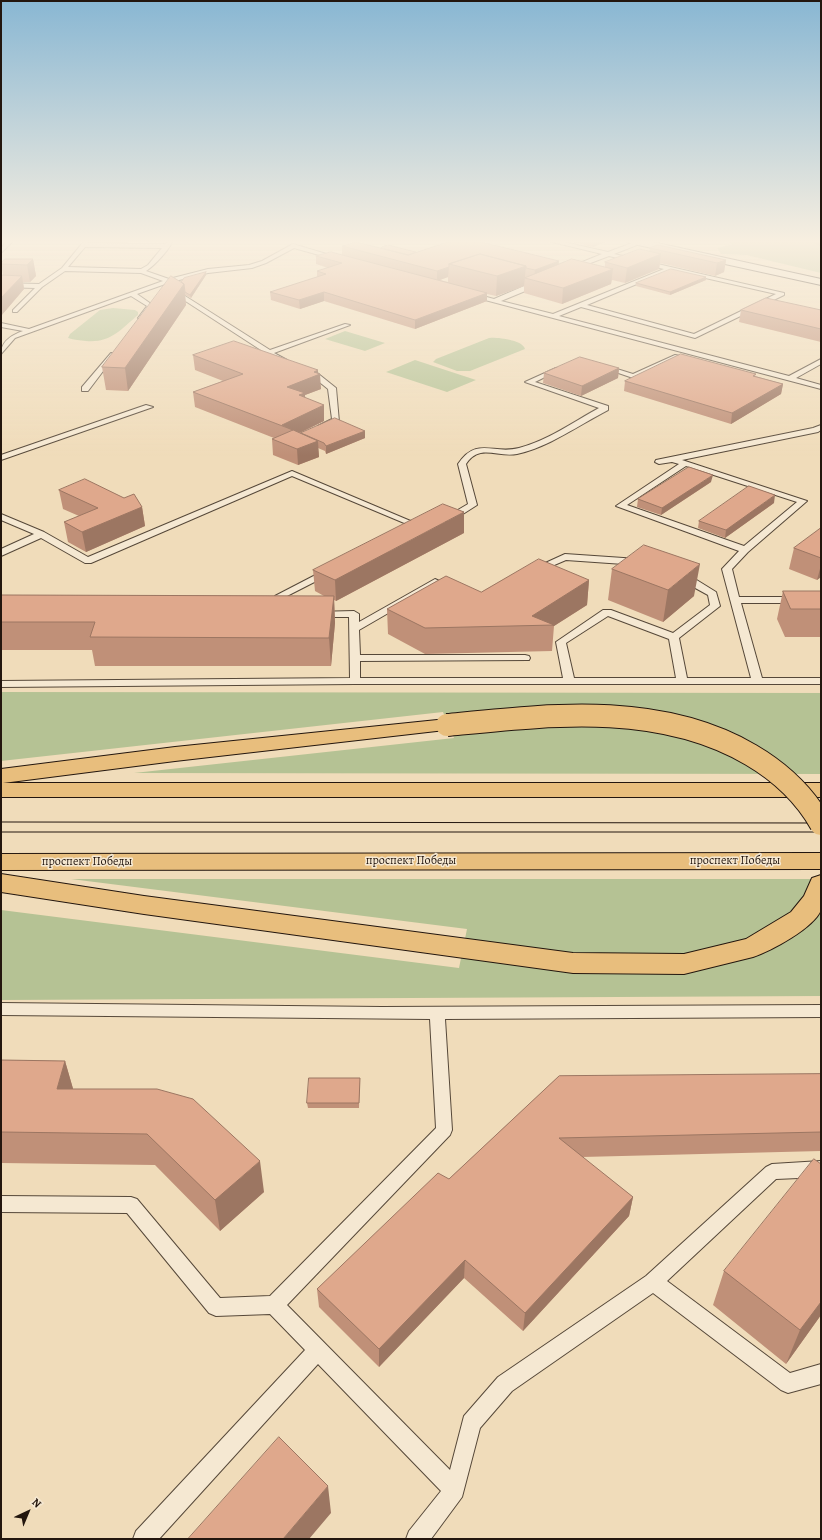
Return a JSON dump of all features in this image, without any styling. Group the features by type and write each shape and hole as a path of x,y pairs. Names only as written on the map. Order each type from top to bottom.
{"main road":[{"path":"1,776 175,754 447,725 541,716 615,715 671,723 710,734 750,752 781,775 813,809 821,824"},
{"path":"1,790 821,790"},
{"name":"проспект Победы","path":"1,862 821,861"},
{"path":"1,883 152,906 573,963 684,964 753,947 794,924 800,920 815,899 821,884"}],"lane":[{"path":"1,352 13,337 83,312"},
{"path":"136,324 146,312"},
{"path":"205,312 269,353 314,373 332,388 336,420 316,429"},
{"path":"538,312 821,387"},
{"path":"554,316 565,312"},
{"path":"603,312 695,336"},
{"path":"671,348 745,312"},
{"path":"1,325 30,331"},
{"path":"269,353 347,325"},
{"path":"85,389 117,349"},
{"path":"599,366 633,376 677,356"},
{"path":"789,379 821,361"},
{"path":"437,521 452,518 473,505 462,464 466,456 477,449 515,452 531,447 605,408 529,382 565,366"},
{"path":"1,458 149,407"},
{"path":"659,462 815,430 821,426"},
{"path":"672,459 803,501 745,550 728,569 757,681"},
{"path":"686,463 620,506 745,550"},
{"path":"1,517 41,534 88,561 292,473 420,524 402,532"},
{"path":"1,553 41,534"},
{"path":"523,576 565,557 638,562 645,564"},
{"path":"335,568 280,596 299,612 354,614 355,681"},
{"path":"672,574 692,581 713,594 715,606 674,637"},
{"path":"354,629 435,582 460,593"},
{"path":"735,600 820,599"},
{"path":"569,681 561,642 607,612 674,637"},
{"path":"674,637 682,681"},
{"path":"354,658 524,658"},
{"path":"1,684 355,681 821,681"},
{"path":"1,1009 437,1013 821,1011"},
{"path":"1,1204 131,1205 216,1307 274,1305 444,1130 437,1013"},
{"path":"417,1539 455,1490 471,1424 505,1384 653,1282 772,1172 821,1169"},
{"path":"653,1282 788,1383 821,1374"},
{"path":"274,1305 455,1490"},
{"path":"144,1539 318,1350"}],"green space":[{"path":"98,312 138,312 138,315 109,338 95,341 75,340 68,338 70,334"},
{"path":"345,331 385,343 365,351 325,339"},
{"path":"489,338 515,341 520,343 525,349 470,371 457,371 433,362 436,359"},
{"path":"415,360 476,380 447,392 386,372"},
{"path":"1,692 821,693 821,774 134,773 454,738 443,712 1,761"},
{"path":"71,879 821,879 821,996 1,1000 1,910 459,968 467,929"}],"building":[{"path":"144,312 164,312 125,368 102,367"},
{"path":"389,312 437,312 415,320"},
{"path":"749,312 821,312 821,329"},
{"path":"234,341 318,370 314,372 320,374 287,387 305,393 299,395 324,405 282,425 318,441 297,449 272,439 293,430 193,392 243,374 193,355"},
{"path":"681,354 756,374 753,376 783,384 732,413 625,381"},
{"path":"580,357 619,368 582,386 544,373"},
{"path":"335,418 365,431 326,446 324,443 301,433"},
{"path":"689,467 713,475 662,508 638,499"},
{"path":"85,479 124,498 134,494 142,507 82,532 64,522 98,508 59,490"},
{"path":"749,486 775,495 726,530 699,521"},
{"path":"443,504 464,512 335,580 313,570"},
{"path":"821,528 821,558 794,548"},
{"path":"644,545 700,564 668,590 612,569"},
{"path":"539,559 589,580 532,616 554,625 425,628 387,609 446,576 481,592"},
{"path":"783,591 821,591 821,609 791,609"},
{"path":"1,595 334,596 329,638 90,637 95,622 1,622"},
{"path":"1,1060 65,1061 57,1089 157,1089 193,1099 260,1161 215,1200 147,1134 1,1132"},
{"path":"821,1074 821,1132 559,1138 633,1197 525,1313 465,1260 379,1349 317,1289 438,1173 449,1179 559,1076"},
{"path":"309,1078 360,1078 359,1103 307,1103"},
{"path":"814,1159 821,1164 821,1302 800,1330 724,1271"},
{"path":"279,1437 328,1486 283,1539 188,1539"}],"tram line":[{"path":"1,822 821,823"},
{"path":"1,832 821,832"}]}
